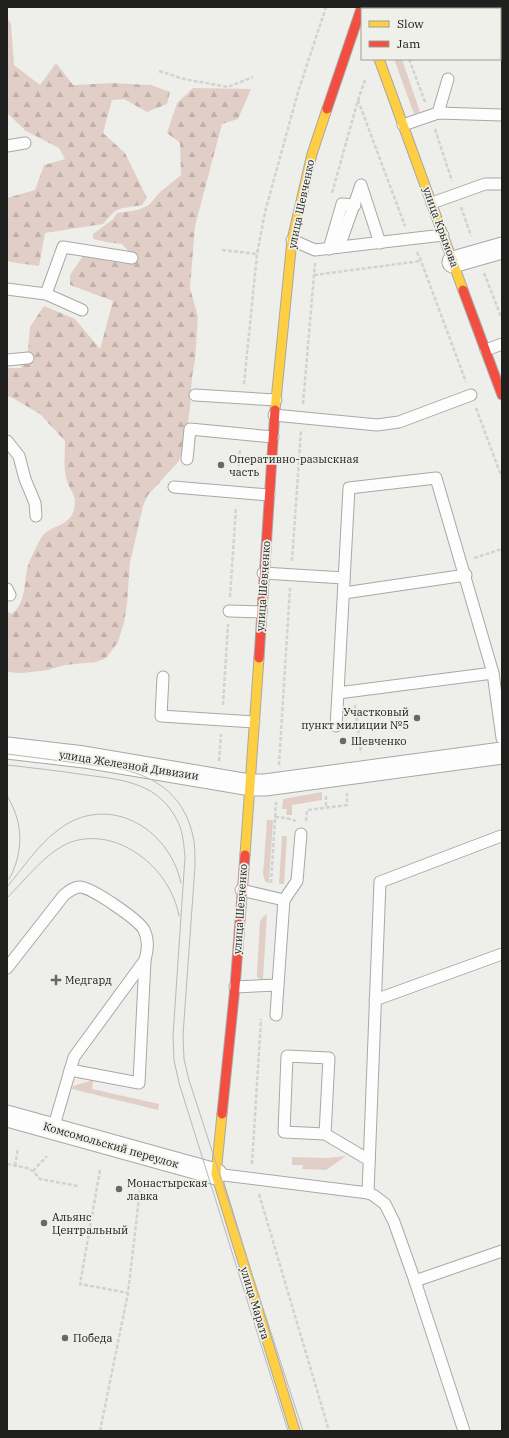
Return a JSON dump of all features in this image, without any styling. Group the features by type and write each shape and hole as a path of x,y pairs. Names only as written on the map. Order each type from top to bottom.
{"street":[{"name":"улица Шевченко","path":"216,1174 234,987 250,785 274,415 292,240 312,154 361,9"},
{"name":"улица Крымова","path":"379,60 502,395"},
{"path":"453,262 502,248"},
{"name":"улица Железной Дивизии","path":"7,748 84,757 250,785 265,785 502,753"},
{"name":"Комсомольский переулок","path":"7,1116 216,1174"},
{"name":"улица Марата","path":"216,1174 295,1431"}],"lane":[{"path":"438,113 448,79"},
{"path":"403,125 438,113 502,115"},
{"path":"7,146 25,143"},
{"path":"432,203 485,184 502,184"},
{"path":"334,248 342,204 355,205 361,185 380,243"},
{"path":"292,240 315,250 443,235"},
{"path":"46,294 63,246 132,258"},
{"path":"7,289 46,294 82,310"},
{"path":"486,350 502,344"},
{"path":"7,360 28,358"},
{"path":"195,394 276,400"},
{"path":"274,415 378,424 399,422 471,395"},
{"path":"187,459 190,429 273,437"},
{"path":"7,441 19,456 25,479 34,503 36,516"},
{"path":"336,726 349,488 436,478 466,575 493,673 502,738"},
{"path":"174,487 269,495"},
{"path":"263,573 344,578"},
{"path":"344,593 466,575"},
{"path":"229,611 261,612"},
{"path":"338,693 493,673"},
{"path":"163,677 161,716 254,722"},
{"path":"276,1015 284,900 298,881 303,830"},
{"path":"368,1193 380,882 501,836"},
{"path":"7,968 64,895 72,889 81,887 90,889 144,929 148,950 145,960 139,1083 70,1070"},
{"path":"241,890 284,900"},
{"path":"375,1000 502,954"},
{"path":"53,1128 74,1057 145,960"},
{"path":"234,987 278,985"},
{"path":"325,1134 329,1058 287,1056 284,1132 325,1134 369,1160"},
{"path":"216,1174 368,1193 380,1199 390,1212 415,1281 464,1431"},
{"path":"415,1281 502,1251"}],"path":[{"path":"159,71 184,79 228,87 253,77"},
{"path":"358,100 410,239 422,261 502,478"},
{"path":"222,250 257,254"},
{"path":"314,276 422,261"},
{"path":"278,767 301,424"},
{"path":"462,563 502,549"},
{"path":"353,691 361,756"},
{"path":"303,830 307,810 347,805 347,786"},
{"path":"326,790 326,807"},
{"path":"275,817 286,818"},
{"path":"15,1166 18,1148"},
{"path":"33,1171 47,1156"},
{"path":"7,1164 27,1168 33,1171 40,1179 78,1186"},
{"path":"100,1170 80,1284 128,1293"},
{"path":"100,1431 128,1293 141,1181"}],"green space":[{"path":"7,17 11,24 14,65 40,85 56,63 73,85 113,83 151,85 170,92 167,104 147,112 124,99 112,100 103,133 125,153 147,198 142,205 117,210 103,224 45,233 39,266 10,262 7,260 7,198 35,190 44,165 65,159 59,148 26,131 7,113"},
{"path":"394,60 402,60 420,112 414,114"},
{"path":"193,88 251,89 238,119 222,124 195,226 190,288 198,317 190,408 185,440 179,461 148,495 143,506 130,563 124,623 118,642 106,658 96,662 65,665 48,670 23,673 7,672 7,611 11,614 17,609 20,603 23,596 28,565 44,534 66,522 72,514 75,500 66,476 65,441 40,414 7,396 7,368 21,368 28,351 30,327 44,306 75,319 100,349 113,301 70,285 70,275 83,256 126,264 130,253 122,244 93,239 93,234 113,219 117,213 138,210 149,205 159,193 181,175 180,143 167,133 177,103"},
{"path":"322,792 322,800 292,805 292,815 286,815 287,809 282,809 283,799"},
{"path":"267,820 273,820 269,883 265,881 263,874"},
{"path":"282,836 287,836 284,884 279,884"},
{"path":"267,914 263,979 260,979 257,977 257,972 260,921"},
{"path":"93,1080 92,1089 159,1104 158,1110 72,1089 73,1086"},
{"path":"346,1156 326,1170 302,1169 303,1165 292,1165 292,1157 327,1158"}],"tram line":[{"path":"7,754 116,768 142,775 154,781 173,796 187,818 194,840 195,866 183,1035 184,1059 189,1080 303,1431"},
{"path":"7,765 114,779 140,786 152,792 162,800 171,810 179,824 185,857 173,1036 174,1060 179,1083 288,1431"},
{"path":"7,795 16,815 20,839 16,864 9,879"},
{"path":"7,887 50,836 77,819 96,814 115,815 133,821 150,832 164,846 174,863 181,883"},
{"path":"7,898 45,859 62,846 71,842 89,839 107,840 124,846 140,855 154,868 166,882 174,899 179,916"}],"traffic: slow":[{"path":"379,60 463,290"},
{"path":"275,410 292,240 312,154 327,109"},
{"path":"245,855 259,658"},
{"path":"222,1114 216,1174 295,1431"}],"traffic: jam":[{"path":"327,109 361,9"},
{"path":"463,290 502,395"},
{"path":"259,658 275,410"},
{"path":"222,1114 235,987 245,855"}],"place":[{"name":"Оперативно-разыскная часть","path":"221,465"},
{"name":"Участковый пункт милиции №5","path":"417,718"},
{"name":"Шевченко","path":"343,741"},
{"name":"Медгард","path":"56,980"},
{"name":"Монастырская лавка","path":"119,1189"},
{"name":"Альянс Центральный","path":"44,1223"},
{"name":"Победа","path":"65,1338"}]}
